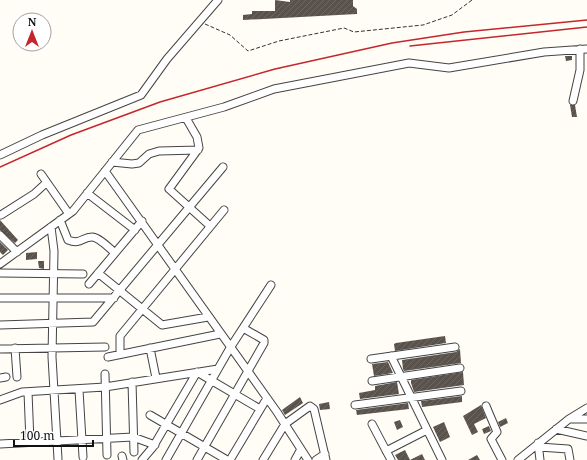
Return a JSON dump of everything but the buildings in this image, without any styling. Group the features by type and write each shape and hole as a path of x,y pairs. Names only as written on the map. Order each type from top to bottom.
{"street":[{"path":"0,155 42,135 141,95 166,59 218,0"},
{"path":"0,264 69,214 138,130 186,118 274,89 409,63 449,68 544,52 583,49 573,102"},
{"path":"186,118 197,137 198,150 170,187 170,191 210,226"},
{"path":"112,162 132,164 139,163 149,154 160,151 198,150"},
{"path":"0,324 89,324 95,320 223,167"},
{"path":"105,171 142,221 208,318 267,398 308,460"},
{"path":"41,174 69,214"},
{"path":"1,215 34,194 46,182"},
{"path":"87,193 135,230"},
{"path":"120,354 120,336 224,210"},
{"path":"60,220 68,240 78,242 90,237 96,237 115,253"},
{"path":"89,284 142,221"},
{"path":"51,227 54,240 53,348 58,459"},
{"path":"0,235 17,252"},
{"path":"98,273 164,326 208,318"},
{"path":"0,274 83,274"},
{"path":"166,460 230,348 271,285"},
{"path":"0,298 114,298"},
{"path":"197,460 264,341 243,328"},
{"path":"108,357 220,334"},
{"path":"0,349 105,347"},
{"path":"371,359 455,347"},
{"path":"15,348 17,377"},
{"path":"150,348 156,378"},
{"path":"392,356 442,460"},
{"path":"372,381 460,368"},
{"path":"0,400 22,392 79,390 105,387 218,369"},
{"path":"197,372 260,410"},
{"path":"142,460 155,445 197,372"},
{"path":"105,374 107,455"},
{"path":"132,382 134,452"},
{"path":"79,390 83,457"},
{"path":"354,405 461,391"},
{"path":"28,392 30,442"},
{"path":"230,460 267,398"},
{"path":"486,406 497,432 491,439 502,460"},
{"path":"263,460 285,424 308,407 314,407 325,457 316,460"},
{"path":"518,460 539,445 569,419 587,408"},
{"path":"150,415 227,460"},
{"path":"569,419 587,419"},
{"path":"372,424 391,460"},
{"path":"556,429 587,436"},
{"path":"386,451 427,430"},
{"path":"0,444 134,437 155,445"},
{"path":"539,445 540,460"},
{"path":"539,445 568,450 570,460"},
{"path":"295,460 301,449"}],"path":[{"path":"199,22 215,27 230,35 248,51 278,41 344,28 354,32 423,25 452,15 472,0"}],"railway":[{"path":"0,167 71,135 160,102 275,69 392,43 464,32 587,20"},
{"path":"410,46 587,27"}]}
